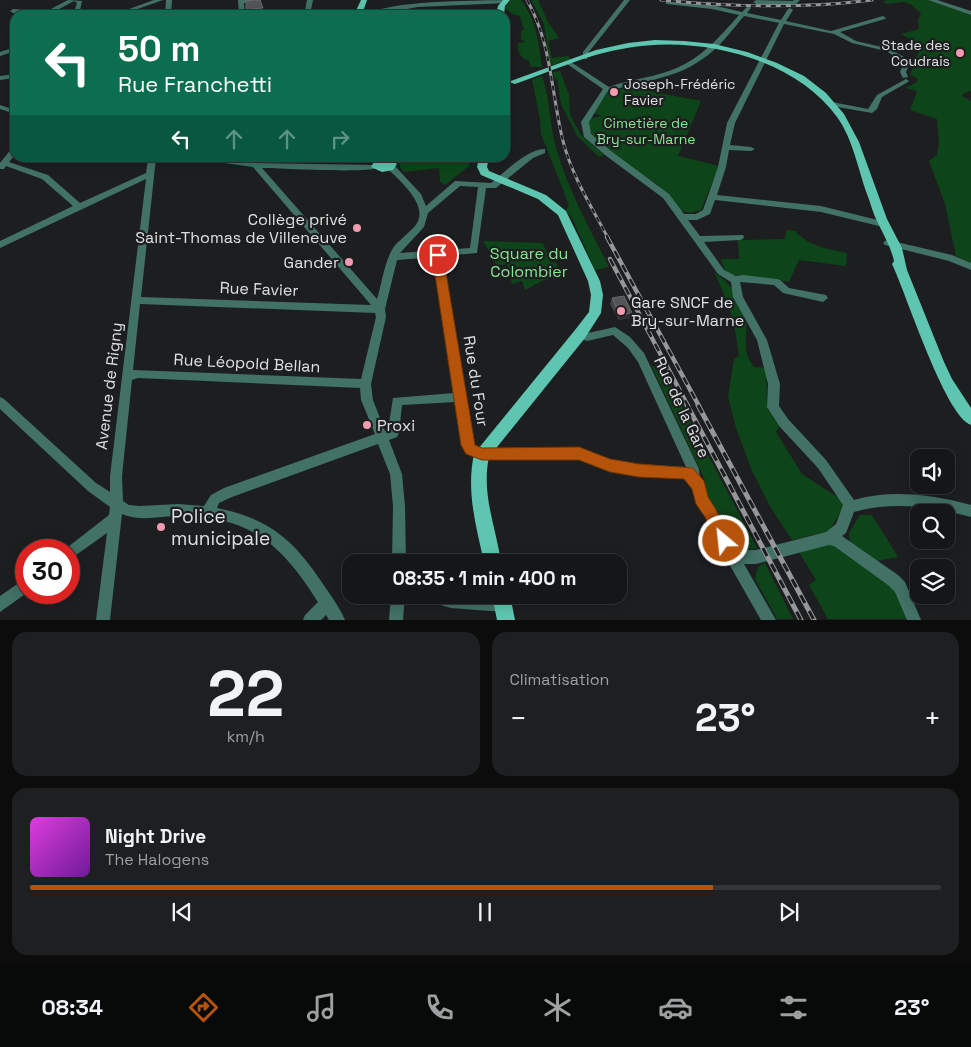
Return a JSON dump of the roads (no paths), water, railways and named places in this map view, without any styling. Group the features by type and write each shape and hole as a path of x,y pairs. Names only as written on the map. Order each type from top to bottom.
{"main road":[{"path":"510,84 627,45 659,42 682,43 714,48 762,61 805,82 832,104 845,122 883,224 883,232 892,244 937,365 955,398 971,420"},
{"path":"484,162 483,170 488,175 542,197 562,213 594,281 598,295 595,313 580,334 482,454 478,464 478,485 491,554"}],"street":[{"path":"54,10 72,0"},
{"path":"76,0 80,2 78,10"},
{"path":"130,10 160,0"},
{"path":"241,1 259,0"},
{"path":"585,58 585,53 628,0"},
{"path":"685,0 705,1"},
{"path":"798,0 795,3 754,4 714,48 694,63 656,78 604,91 584,122 587,134 608,153 660,191 699,239 721,272 735,280 743,278 777,282 786,291 823,298"},
{"path":"931,0 971,13"},
{"path":"384,10 429,2 506,1"},
{"path":"668,3 705,6 827,33 836,33 883,18"},
{"path":"682,217 702,215 707,212 722,167 731,123 776,32 790,10"},
{"path":"832,104 869,111 873,109 880,96 905,79 903,72 908,60 888,50 854,42 836,33"},
{"path":"569,63 608,89"},
{"path":"727,146 751,148"},
{"path":"424,212 458,183 493,186 530,156 542,151"},
{"path":"10,156 2,166 45,177 78,206"},
{"name":"Avenue de Rigny","path":"103,620 117,505 116,476 152,162"},
{"path":"258,162 380,308"},
{"path":"273,162 367,168 382,162"},
{"path":"386,162 418,196 424,212 421,225 398,248 393,257 380,308 381,317 366,384 367,400 383,436 396,474 399,506 399,554"},
{"path":"0,245 78,206 151,174"},
{"path":"393,257 475,251 482,186"},
{"path":"418,196 433,200 442,196"},
{"path":"712,197 821,209 883,224"},
{"path":"699,239 740,237"},
{"path":"892,244 952,258 971,268"},
{"name":"Rue du Four","path":"438,255 468,445 470,450 482,454"},
{"path":"732,554 742,557 756,556 834,537 841,528 849,507 849,502 822,464 784,423 773,407 774,384 768,360 762,340 738,297 735,280"},
{"name":"Rue Favier","path":"137,300 380,308"},
{"name":"Rue de la Gare","path":"580,334 587,337 615,331 626,338 645,362 648,375 693,469 694,478 699,486 701,500 710,512 716,528 769,620"},
{"name":"Rue Léopold Bellan","path":"128,376 138,374 366,384"},
{"path":"207,512 215,498 228,492 393,433 397,401 460,397"},
{"path":"0,402 92,487 105,494 117,505 134,512 184,510 207,512 246,522 269,534 288,549 305,570 338,620"},
{"path":"482,454 579,454 610,466 688,473 694,478"},
{"path":"849,507 871,501 888,501 959,508 971,511"},
{"path":"80,545 115,519"},
{"path":"834,537 900,587 914,620"},
{"path":"748,582 748,570 756,556"},
{"path":"0,605 15,593"},
{"path":"310,620 327,604"},
{"path":"396,620 397,604"},
{"path":"486,604 503,606"}],"railway":[{"path":"527,0 535,17 546,51 559,123 571,166 608,238"},
{"path":"661,0 766,6 819,5 872,0"},
{"path":"607,237 699,406"},
{"path":"610,259 688,406"},
{"path":"687,405 801,620"},
{"path":"698,405 814,620"}],"place":[{"name":"Stade des Coudrais","path":"960,53"},
{"name":"Joseph-Frédéric Favier","path":"614,92"},
{"name":"Collège privé Saint-Thomas de Villeneuve","path":"357,228"},
{"name":"Gander","path":"349,262"},
{"name":"Gare SNCF de Bry-sur-Marne","path":"621,311"},
{"name":"Proxi","path":"367,425"},
{"name":"Police municipale","path":"161,527"}],"park label":[{"name":"Cimetière de Bry-sur-Marne","path":"646,132"},
{"name":"Square du Colombier","path":"529,262"}]}
